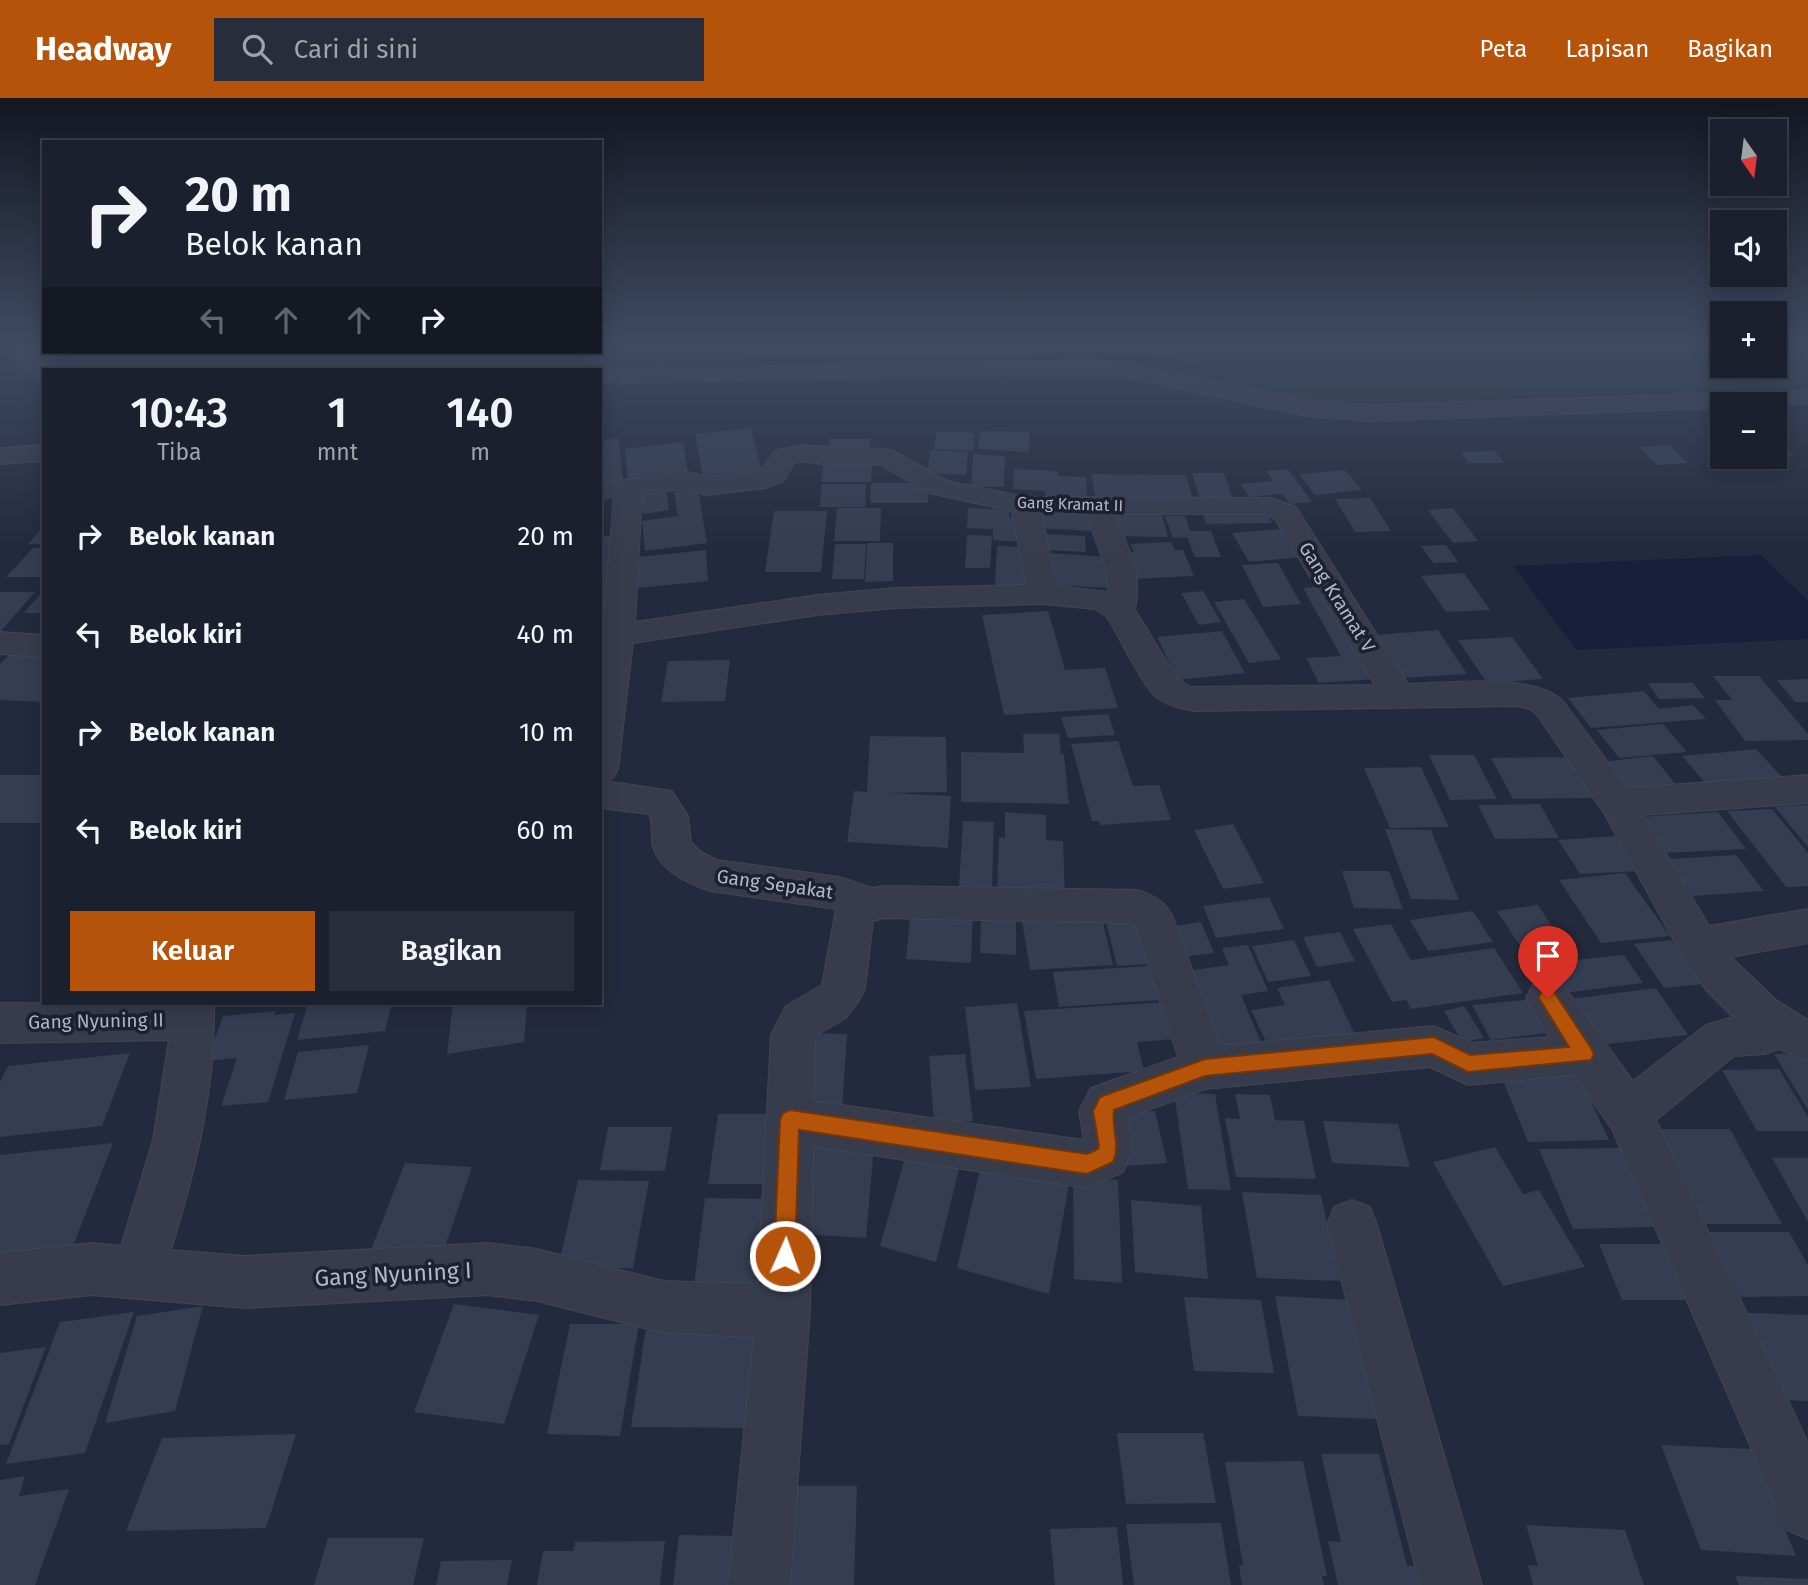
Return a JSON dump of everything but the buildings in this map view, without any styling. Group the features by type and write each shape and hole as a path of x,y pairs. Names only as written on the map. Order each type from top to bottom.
{"street":[{"path":"1364,412 1389,412"},
{"path":"0,456 42,453"},
{"name":"Gang Kramat II","path":"615,489 688,480 706,487 765,480 773,475 784,457 801,453 830,457 885,457 939,487 1025,505 1271,506"},
{"path":"602,740 615,489"},
{"path":"1025,505 1043,594"},
{"path":"1097,506 1122,571 1124,588 1119,610"},
{"name":"Gang Kramat V","path":"1271,506 1286,513 1398,695"},
{"path":"609,638 859,600 1043,594 1103,600 1119,610 1165,685 1181,696 1194,699 1518,694 1542,701 1550,708 1617,803 1698,944 1721,977 1738,995 1793,1034"},
{"path":"0,643 42,646"},
{"path":"1617,803 1808,789"},
{"name":"Gang Sepakat","path":"602,794 610,797 659,801 668,809 673,825 673,846 687,863 709,875 839,893 869,903"},
{"path":"759,1585 783,1311 795,1026 807,1016 833,1006 839,998 843,989 853,915 857,908 869,903 1138,906 1153,917 1205,1068"},
{"path":"1698,944 1808,926"},
{"path":"1548,998 1629,1113 1808,1509"},
{"path":"137,1274 157,1216 174,1150 187,1076 192,1011"},
{"name":"Gang Nyuning II","path":"0,1023 192,1011"},
{"path":"1629,1113 1722,1039 1732,1035 1793,1034"},
{"path":"790,1120 1087,1164 1106,1156 1108,1146 1102,1111 1107,1104 1205,1068 1434,1046 1468,1064 1585,1054"},
{"path":"1352,1225 1451,1585"},
{"name":"Gang Nyuning I","path":"0,1279 92,1269 244,1282 488,1269 537,1275 664,1307 783,1311"}],"water":[{"path":"1761,555 1808,601 1808,639 1576,650 1513,566"}],"route":[{"path":"785,1256 790,1120 1087,1164 1106,1156 1108,1146 1102,1111 1107,1104 1205,1068 1434,1046 1468,1064 1585,1054 1548,998"}]}
